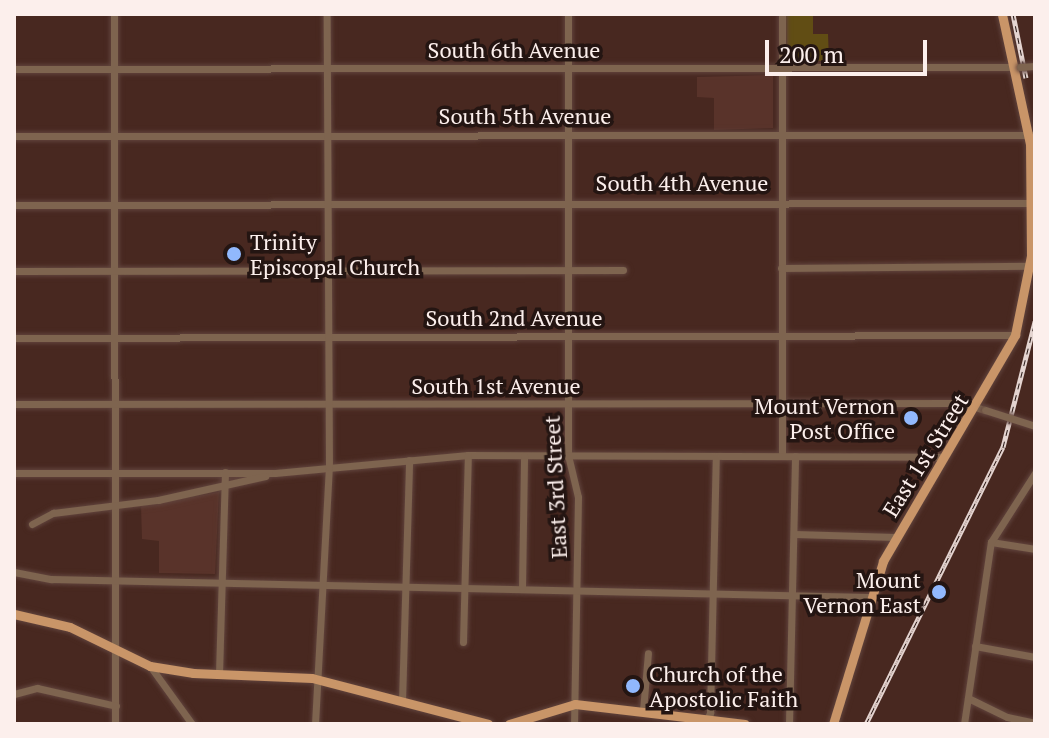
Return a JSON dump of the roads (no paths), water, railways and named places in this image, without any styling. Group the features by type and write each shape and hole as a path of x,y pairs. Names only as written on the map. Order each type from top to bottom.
{"main road":[{"name":"East 1st Street","path":"833,724 869,597 895,537 943,457 981,409 1015,335 1032,266 1032,135 1002,14"},
{"path":"14,614 59,623 150,666 318,680 402,701 445,719 487,724"},
{"path":"509,724 575,704 745,724"}],"street":[{"path":"114,14 115,724"},
{"path":"315,724 329,467 327,14"},
{"name":"East 3rd Street","path":"568,14 568,455 578,497 574,724"},
{"path":"782,14 782,456"},
{"name":"South 6th Avenue","path":"14,69 1035,66"},
{"name":"South 5th Avenue","path":"14,136 1032,135"},
{"name":"South 4th Avenue","path":"115,205 568,201 1033,203"},
{"path":"14,205 115,205"},
{"path":"781,268 1032,266"},
{"path":"14,271 623,270"},
{"name":"South 2nd Avenue","path":"14,338 1015,335"},
{"name":"South 1st Avenue","path":"14,404 963,403 1035,426"},
{"path":"14,473 275,473 468,455 943,457"},
{"path":"463,642 468,455"},
{"path":"522,588 524,456"},
{"path":"705,721 716,456"},
{"path":"789,724 795,594 795,456"},
{"path":"402,701 409,460"},
{"path":"219,674 225,472"},
{"path":"32,524 53,513 225,486 275,473"},
{"path":"964,724 991,542 1035,473"},
{"path":"795,534 895,537"},
{"path":"991,542 1035,549"},
{"path":"14,572 51,579 223,580 869,597"},
{"path":"975,646 1035,657"},
{"path":"643,710 648,653"},
{"path":"150,666 192,724"},
{"path":"14,694 37,688 116,706"},
{"path":"968,698 1007,717 1035,723"}],"railway":[{"path":"1013,14 1026,78"},
{"path":"866,724 1003,447 1035,321"}],"place":[{"name":"Trinity Episcopal Church","path":"234,254"},
{"name":"Mount Vernon Post Office","path":"911,418"},
{"name":"Mount Vernon East","path":"939,592"},
{"name":"Church of the Apostolic Faith","path":"633,686"}]}
